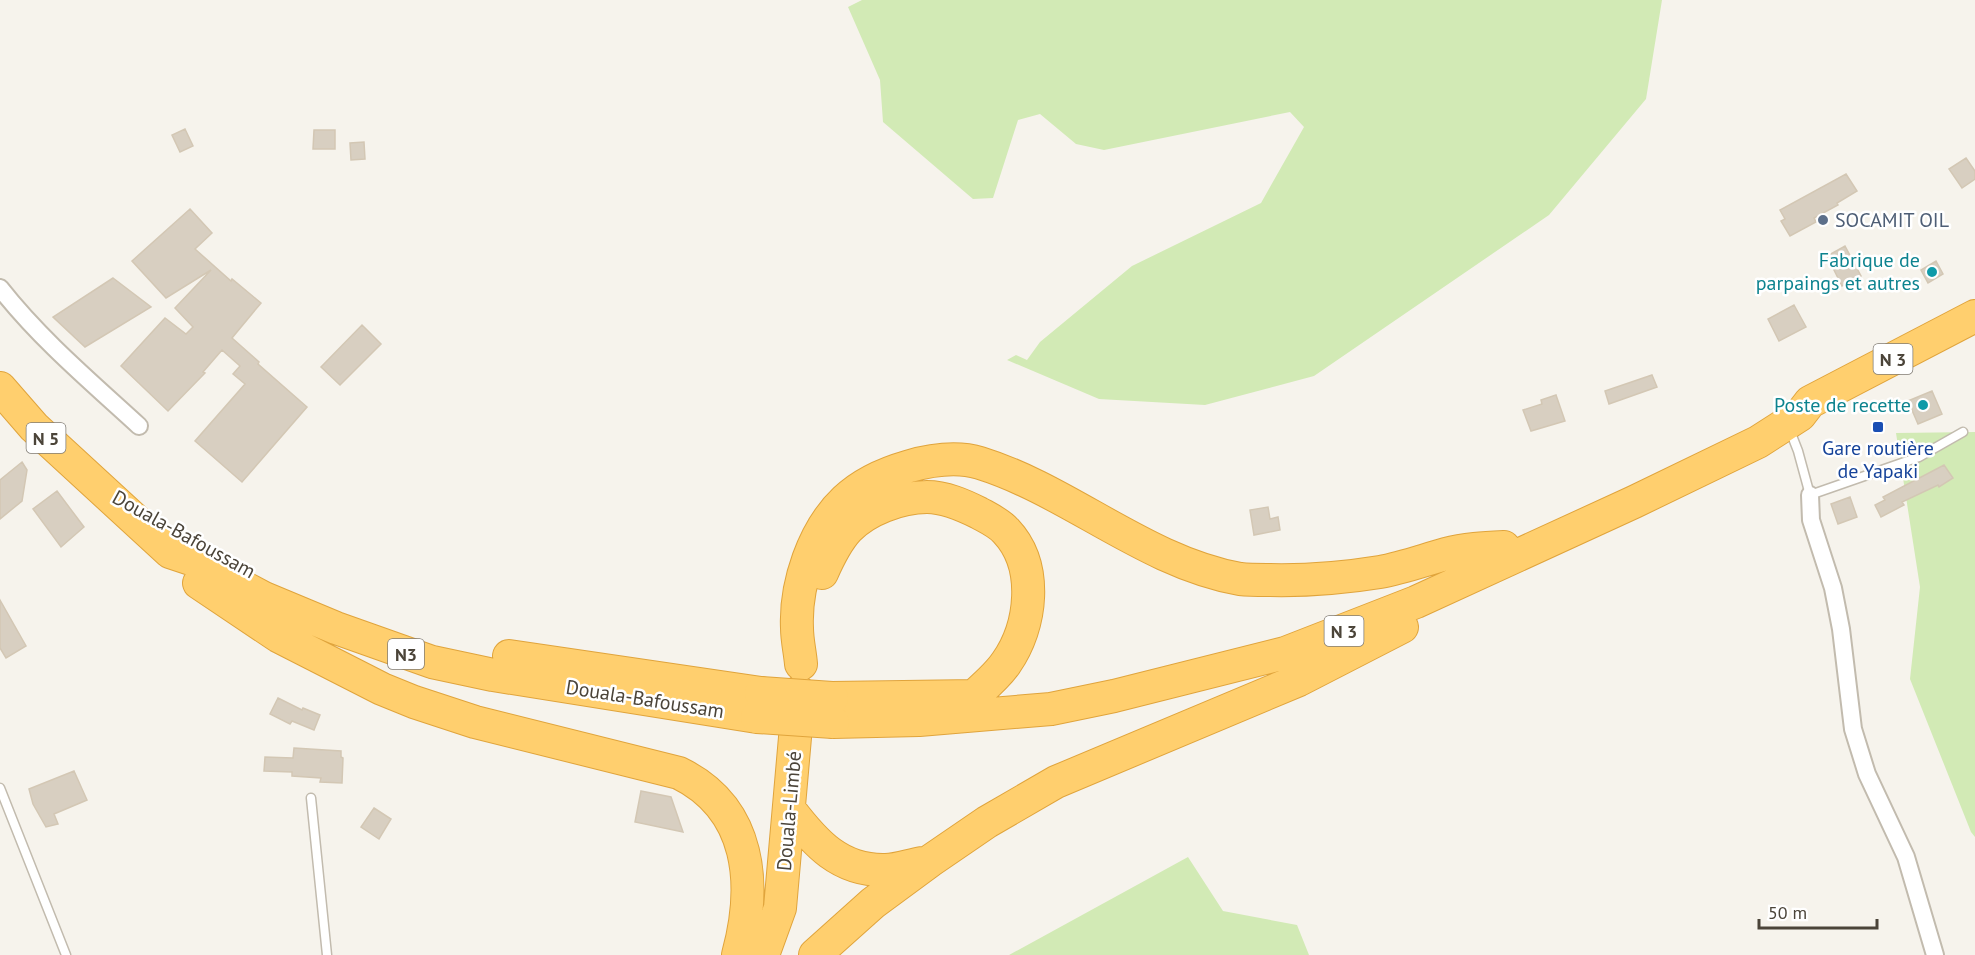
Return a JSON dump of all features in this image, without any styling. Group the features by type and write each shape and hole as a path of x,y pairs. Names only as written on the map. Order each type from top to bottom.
{"highway":[{"name":"N 3","path":"832,710 951,718 1051,709 1114,696 1285,653 1416,603 1761,419 1797,403 1810,402 1975,316"},
{"name":"N 5","path":"0,388 34,427 96,484"},
{"name":"N 3","path":"832,710 1048,687 1113,676 1278,636 1504,555 1758,442 1800,415 1810,402"},
{"path":"801,664 797,628 798,605 806,564 826,521 855,490 888,473 921,462 978,462 1044,489 1191,566 1241,579 1301,581 1380,572 1478,548 1504,555"},
{"name":"Douala-Bafoussam","path":"96,484 170,552 191,559 283,606 336,628 432,662 493,675 759,705 832,710"},
{"name":"Douala-Bafoussam","path":"96,484 242,568 345,612 411,636 460,649 759,705"},
{"path":"801,664 820,577 838,542 849,529 871,512 899,501 927,497 958,503 1006,530 1018,548 1025,567 1028,601 1025,622 1016,645 1005,664 974,696"},
{"path":"170,552 199,582 239,611 278,636 382,689 475,722 647,764 679,773 693,780 714,798 727,815 738,833 746,860 746,915 738,955"},
{"path":"815,955 873,903 987,822 1056,782 1299,680 1395,631 1504,555"},
{"name":"Douala-Limbé","path":"763,955 780,908 801,664"},
{"path":"790,810 808,834 826,852 853,864 888,870 930,861"}],"street":[{"path":"0,288 65,358 139,426"},
{"path":"1810,495 1811,520 1833,588 1841,629 1853,729 1867,774 1906,857 1935,955"}],"lane":[{"path":"1787,424 1798,451 1810,495 1919,458 1963,432"},
{"path":"0,788 66,955"},
{"path":"311,798 327,955"}],"green space":[{"path":"862,0 1662,0 1646,99 1549,215 1314,376 1205,405 1099,399 1007,360 1016,355 1027,360 1040,342 1132,266 1261,203 1304,127 1290,112 1104,150 1076,144 1040,114 1018,120 993,198 973,199 883,122 880,80 848,7"},
{"path":"1975,432 1975,837 1910,679 1920,587 1896,433"},
{"path":"1188,857 1223,911 1297,925 1309,955 1009,955"}],"building":[{"path":"185,129 193,146 180,152 172,135"},
{"path":"314,130 335,130 335,149 313,149"},
{"path":"364,142 365,159 351,160 350,143"},
{"path":"1966,158 1975,171 1975,179 1962,188 1949,169"},
{"path":"1846,174 1857,191 1814,218 1816,222 1790,236 1781,221 1785,219 1780,210"},
{"path":"190,209 212,233 195,249 231,281 232,279 261,303 232,338 307,407 242,482 195,441 245,384 233,374 240,366 222,350 203,372 205,373 168,411 121,366 165,318 186,334 193,327 175,308 211,270 166,298 132,261"},
{"path":"1845,246 1861,276 1842,286 1827,256"},
{"name":"Fabrique de parpaings et autres","path":"1936,261 1943,274 1928,283 1921,270"},
{"path":"113,278 151,307 85,347 53,317"},
{"path":"1794,305 1806,327 1779,341 1768,319"},
{"path":"362,325 381,344 340,385 321,367"},
{"path":"1652,375 1657,387 1609,404 1605,391"},
{"name":"Poste de recette","path":"1932,391 1942,414 1918,424 1908,401"},
{"path":"1556,395 1565,421 1531,431 1523,410 1542,404 1541,400"},
{"path":"22,462 27,470 22,501 0,519 0,480"},
{"path":"1944,465 1953,478 1939,487 1938,485 1902,502 1904,505 1881,517 1875,505 1885,500 1883,497"},
{"path":"57,491 84,527 61,547 33,509"},
{"path":"1850,497 1857,517 1838,524 1831,504"},
{"path":"1268,507 1270,519 1278,517 1280,530 1254,535 1250,510"},
{"path":"0,600 26,646 6,658 0,648"},
{"path":"278,698 302,710 303,708 320,715 314,730 292,721 290,724 270,714"},
{"path":"294,748 341,751 342,783 320,782 321,778 292,776 292,772 264,771 265,757 293,758"},
{"path":"74,771 87,800 54,814 58,824 46,827 33,804 29,789"},
{"path":"641,791 671,797 683,832 635,822"},
{"path":"374,808 391,819 379,839 361,827"}],"place":[{"name":"SOCAMIT OIL","path":"1823,220"},
{"name":"Fabrique de parpaings et autres","path":"1932,272"},
{"name":"Poste de recette","path":"1923,405"},
{"name":"Gare routière de Yapaki","path":"1878,427"}]}
